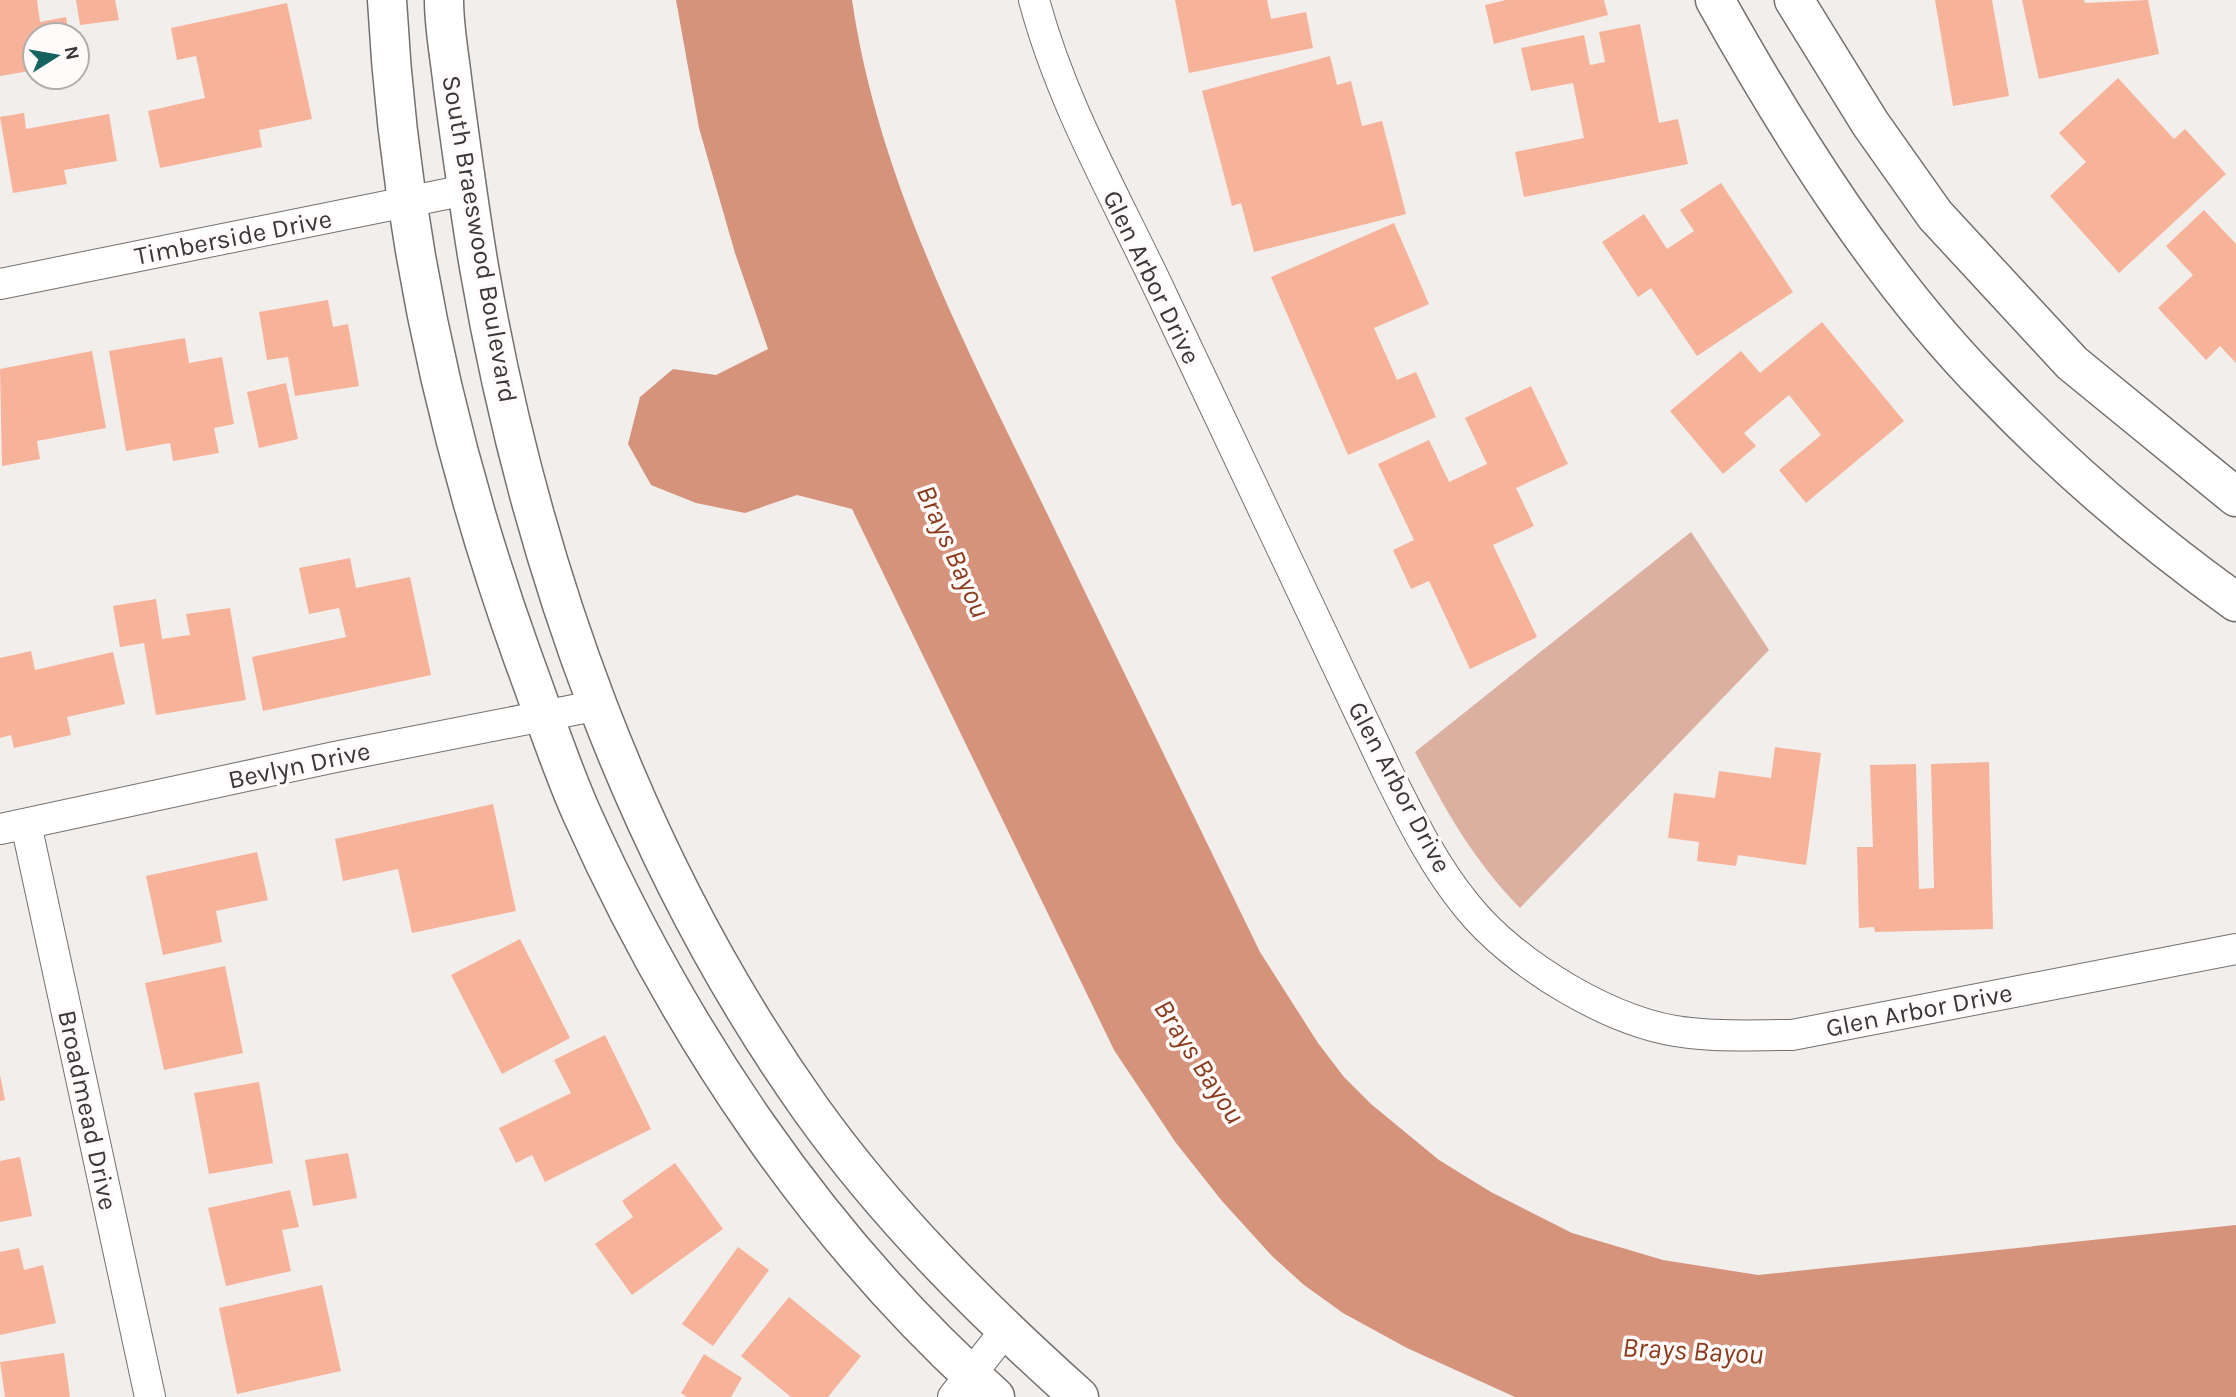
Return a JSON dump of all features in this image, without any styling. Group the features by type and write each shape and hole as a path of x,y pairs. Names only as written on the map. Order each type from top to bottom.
{"main road":[{"path":"387,0 397,132 425,315 447,414 503,603 580,810 637,928 715,1066 789,1172 973,1390"},
{"name":"South Braeswood Boulevard","path":"444,0 466,190 489,325 516,442 555,579 599,705 660,855 739,1002 811,1109 866,1181 939,1265 1005,1331 1079,1397"},
{"path":"1715,0 1754,71 1825,182 1916,305 1973,372 2078,477 2170,555 2236,602"},
{"path":"1794,0 1870,123 1936,215 2072,363 2236,497"}],"street":[{"name":"Glen Arbor Drive","path":"1034,0 1046,44 1076,122 1152,273 1422,841 1467,907 1505,944 1548,975 1631,1019 1688,1033 1737,1035 1792,1035 2236,949"},
{"name":"Timberside Drive","path":"0,284 466,190"},
{"name":"Bevlyn Drive","path":"13,827 335,757 545,718 599,705"},
{"name":"Broadmead Drive","path":"13,827 150,1397"},
{"path":"973,1390 1005,1331"}],"shaded area":[{"path":"1691,532 1769,650 1520,908 1474,853 1415,752"}],"water":[{"name":"Brays Bayou","path":"676,0 852,0 864,66 903,195 927,257 982,380 1260,952 1318,1043 1344,1077 1371,1104 1439,1160 1491,1192 1572,1233 1663,1260 1758,1275 2236,1225 2236,1397 1515,1397 1407,1348 1343,1313 1304,1285 1272,1256 1222,1201 1176,1143 1114,1050 852,509 797,495 745,513 696,503 651,485 628,444 640,397 673,369 716,375 768,349 735,253 699,128"}],"building":[{"path":"0,0 37,0 40,21 21,21 21,72 0,76"},
{"path":"76,0 115,0 119,20 91,24 91,21 79,21"},
{"path":"1175,0 1267,0 1271,19 1306,12 1313,48 1189,73"},
{"path":"1506,0 1604,0 1608,15 1494,44 1485,5"},
{"path":"1935,0 1992,0 2009,96 1953,106"},
{"path":"2022,0 2084,0 2085,3 2148,0 2159,54 2039,79"},
{"path":"287,3 312,119 259,130 262,147 160,168 148,111 205,98 196,56 177,60 171,28"},
{"path":"66,17 67,21 45,21"},
{"path":"1640,24 1659,123 1678,119 1688,164 1524,197 1515,152 1584,138 1573,83 1531,91 1521,48 1584,35 1590,65 1605,62 1599,32"},
{"path":"1330,56 1337,85 1351,81 1362,126 1382,121 1406,214 1254,252 1241,203 1232,206 1202,91"},
{"path":"2118,78 2174,139 2185,129 2226,174 2119,273 2050,196 2086,162 2059,133"},
{"path":"24,113 26,129 109,114 117,161 64,170 67,184 13,193 0,117"},
{"path":"1721,183 1793,292 1697,356 1651,288 1638,297 1602,242 1644,214 1667,249 1694,231 1680,210"},
{"path":"2204,210 2236,244 2236,363 2220,346 2206,360 2158,308 2193,275 2166,246"},
{"path":"1394,223 1429,304 1374,328 1397,380 1416,372 1436,417 1348,455 1271,277"},
{"path":"328,300 333,327 348,324 359,386 295,396 288,357 267,360 259,312"},
{"path":"1822,322 1904,421 1806,503 1779,470 1821,435 1789,395 1744,433 1756,446 1723,474 1670,411 1741,351 1760,373"},
{"path":"185,338 189,363 222,357 234,424 214,428 219,453 173,461 170,443 126,451 109,351"},
{"path":"92,351 106,428 37,441 40,459 2,466 0,369"},
{"path":"286,383 298,439 259,448 247,392"},
{"path":"1531,386 1568,464 1516,488 1534,526 1493,545 1537,637 1470,669 1429,581 1411,589 1393,550 1414,540 1378,464 1429,440 1449,482 1487,464 1465,418"},
{"path":"350,558 356,588 410,577 431,675 263,711 252,657 346,637 339,608 309,614 299,568"},
{"path":"156,599 162,639 190,635 186,614 230,608 246,700 156,715 144,643 120,647 113,606"},
{"path":"31,651 35,670 113,652 125,704 67,717 71,735 14,748 11,735 0,738 0,658"},
{"path":"1775,747 1821,753 1806,865 1738,855 1736,866 1697,861 1699,842 1668,838 1674,793 1715,798 1719,771 1771,778"},
{"path":"1989,762 1993,929 1875,932 1874,927 1859,928 1857,847 1873,847 1870,765 1916,764 1919,889 1934,888 1931,764"},
{"path":"493,804 516,911 412,933 398,869 343,881 335,839"},
{"path":"257,852 268,900 216,911 222,942 163,955 146,876"},
{"path":"520,939 570,1038 502,1074 451,975"},
{"path":"225,966 243,1053 164,1070 145,983"},
{"path":"605,1035 651,1129 545,1182 532,1155 516,1163 499,1128 571,1093 554,1060"},
{"path":"0,1075 5,1100 0,1101"},
{"path":"259,1082 273,1163 209,1174 194,1093"},
{"path":"348,1153 357,1198 313,1206 305,1160"},
{"path":"20,1157 32,1216 0,1222 0,1161"},
{"path":"675,1163 723,1229 632,1295 595,1244 633,1217 622,1201"},
{"path":"290,1190 299,1227 282,1230 291,1271 226,1286 208,1208"},
{"path":"738,1247 769,1270 713,1346 682,1324"},
{"path":"19,1248 24,1270 43,1265 56,1323 0,1335 0,1252"},
{"path":"322,1285 341,1371 237,1394 219,1308"},
{"path":"789,1297 861,1356 828,1397 791,1397 741,1356"},
{"path":"64,1353 70,1397 5,1397 0,1362"},
{"path":"704,1354 742,1378 731,1397 687,1397 681,1393"}]}
